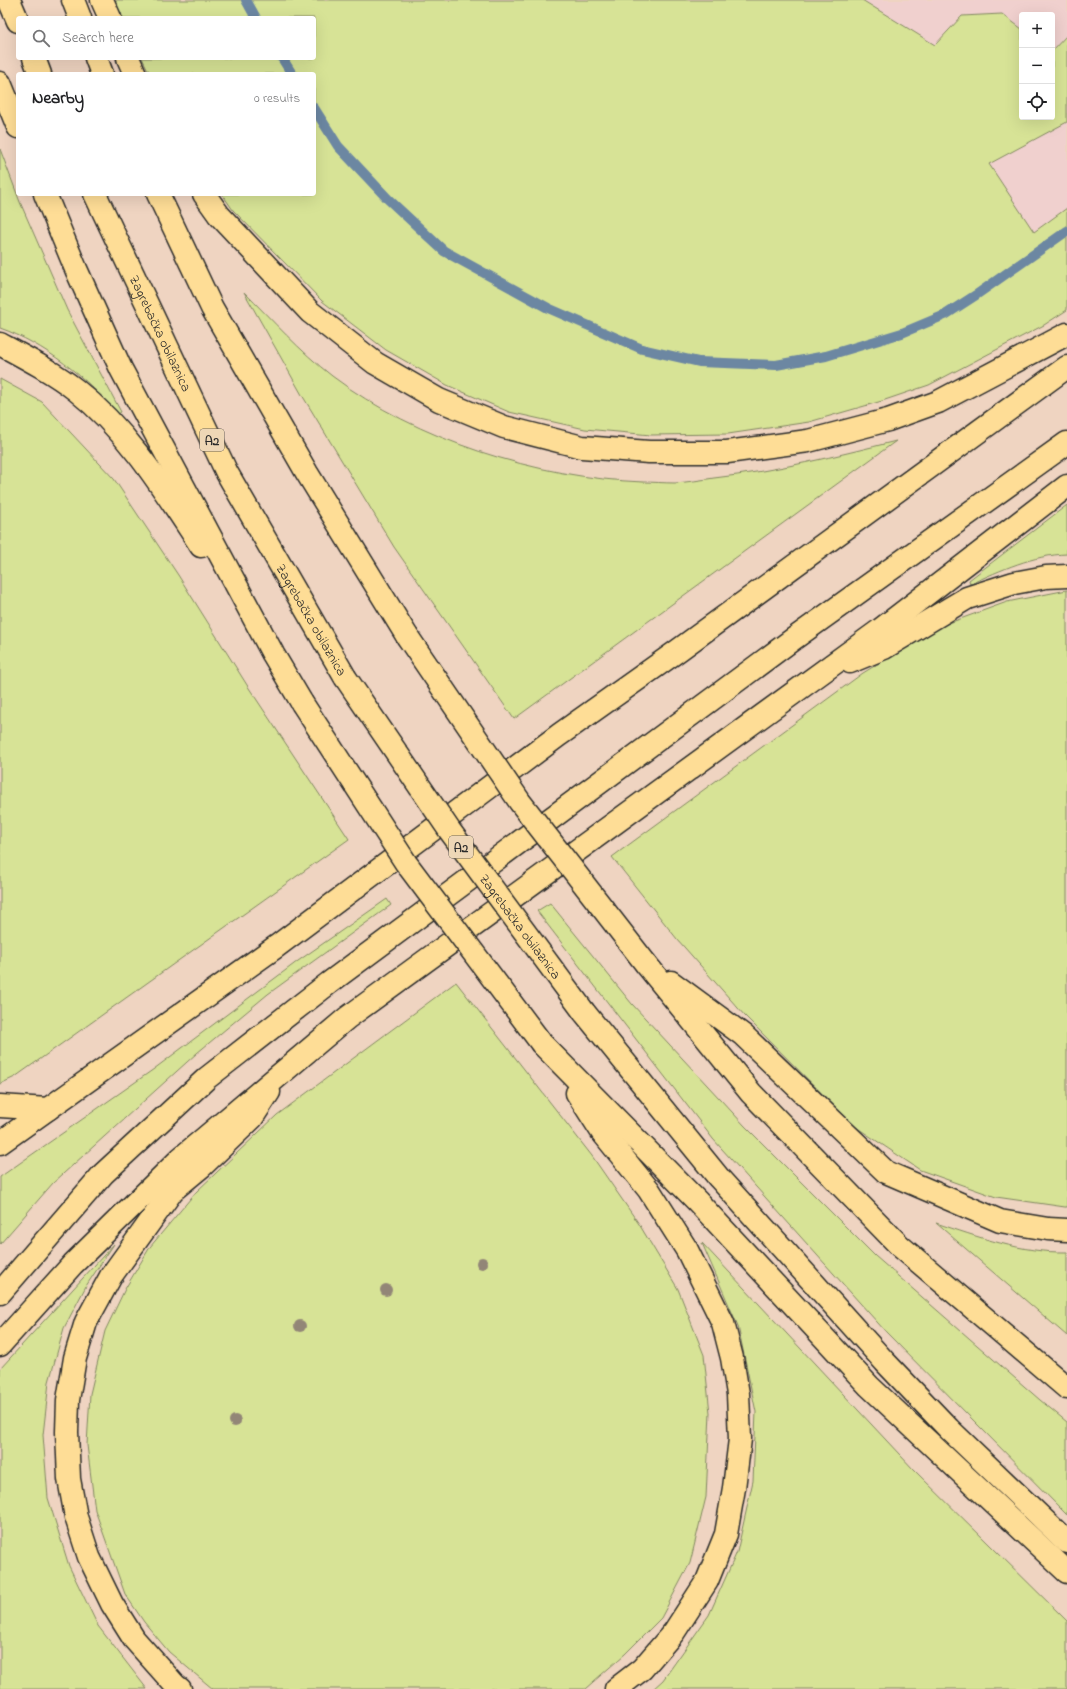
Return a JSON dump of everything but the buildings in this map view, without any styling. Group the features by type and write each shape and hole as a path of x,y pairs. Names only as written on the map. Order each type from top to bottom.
{"highway":[{"path":"9,0 16,16"},
{"path":"73,0 79,16"},
{"path":"102,0 109,16"},
{"path":"35,60 39,72"},
{"path":"97,60 101,72"},
{"path":"129,60 134,72"},
{"path":"0,82 16,122"},
{"path":"47,196 76,269 121,369 273,654 302,703 406,863 548,1050 602,1132 649,1190 687,1250 723,1323 732,1358 738,1394 740,1439 734,1488 726,1534 707,1581 674,1632 642,1669 616,1689"},
{"name":"Zagrebačka obilaznica","path":"96,196 227,473 345,677 450,831 584,1012 719,1178 880,1356 950,1429 1067,1542"},
{"path":"159,196 212,308 307,473 407,636 520,802 646,964 751,1094 900,1246 1067,1388"},
{"path":"205,196 219,215 310,312 375,363 439,400 504,427 582,446 649,452 726,452 808,441 888,420 938,402 1067,334"},
{"path":"0,344 35,362 76,390 115,426 150,469 273,654"},
{"path":"0,1143 276,946 559,735 1067,367"},
{"path":"0,1293 104,1174 207,1078 336,979 786,644 1067,443"},
{"path":"0,1345 73,1264 180,1158 281,1075 346,1018 880,630 1067,486"},
{"path":"814,677 884,648 967,598 1014,583 1046,577 1067,576"},
{"path":"646,964 742,1035 886,1172 1000,1221 1048,1229 1067,1230"},
{"path":"548,1050 697,1202 869,1386 1067,1572"},
{"path":"180,1689 134,1639 112,1604 89,1557 76,1517 69,1479 67,1432 68,1400 75,1358 86,1322 111,1276 173,1190 202,1166 252,1118 281,1075"},
{"path":"0,1106 48,1109"}],"shaded area":[{"path":"862,0 1067,0 1067,35 1055,48 1055,12 1019,12 1019,27 1002,14 962,16 935,45"},
{"path":"1067,122 1067,208 1034,232 989,164"}],"green space":[{"path":"114,0 862,0 935,45 962,16 1002,14 1019,27 1019,120 1055,120 1055,48 1067,35 1067,122 989,164 1034,232 1067,208 1067,310 1044,325 929,385 882,401 809,422 728,434 651,435 585,429 509,412 447,385 386,350 322,301 233,210 223,196 316,196 316,72 149,72 143,60 316,60 316,16 122,16"},
{"path":"0,149 16,191 16,196 18,196 67,310 121,412 117,415 93,388 49,353 33,343 0,328"},
{"path":"244,292 309,356 332,376 365,399 440,437 480,452 520,464 562,473 603,479 675,483 690,482 783,467 896,441 514,719 394,547 302,395"},
{"path":"0,379 42,402 114,479 178,575 247,685 349,839 15,1077 0,1084"},
{"path":"1067,505 1067,554 1042,557 1017,564 970,584 969,580"},
{"path":"1067,590 1067,1207 1065,1207 996,1197 920,1170 853,1125 745,1016 677,939 612,857 863,673 938,627 1007,602"},
{"path":"387,899 391,905 268,994 197,1053 53,1183 0,1244 0,1177 154,1069 298,961"},
{"path":"550,903 632,1004 745,1126 875,1256 1067,1422 1067,1515 886,1332 713,1139 537,911"},
{"path":"456,982 592,1156 639,1224 678,1289 704,1355 710,1413 706,1497 690,1563 661,1618 625,1654 585,1689 213,1689 169,1652 144,1622 125,1594 95,1510 87,1445 90,1394 105,1331 125,1289 150,1247 196,1192 277,1115"},
{"path":"936,1223 984,1239 1017,1247 1050,1252 1067,1252 1067,1336"},
{"path":"702,1243 914,1470 1067,1621 1067,1689 653,1689 663,1680 709,1615 737,1552 753,1481 756,1412 738,1326"},
{"path":"114,1244 86,1286 64,1328 49,1382 43,1435 48,1498 69,1566 98,1626 147,1689 0,1689 0,1369"}],"waterway":[{"path":"246,0 255,16"},
{"path":"283,60 291,72"},
{"path":"316,111 338,146 388,199 444,251 548,308 642,349 699,362 776,365 826,356 902,333 945,315 1067,231"}]}
